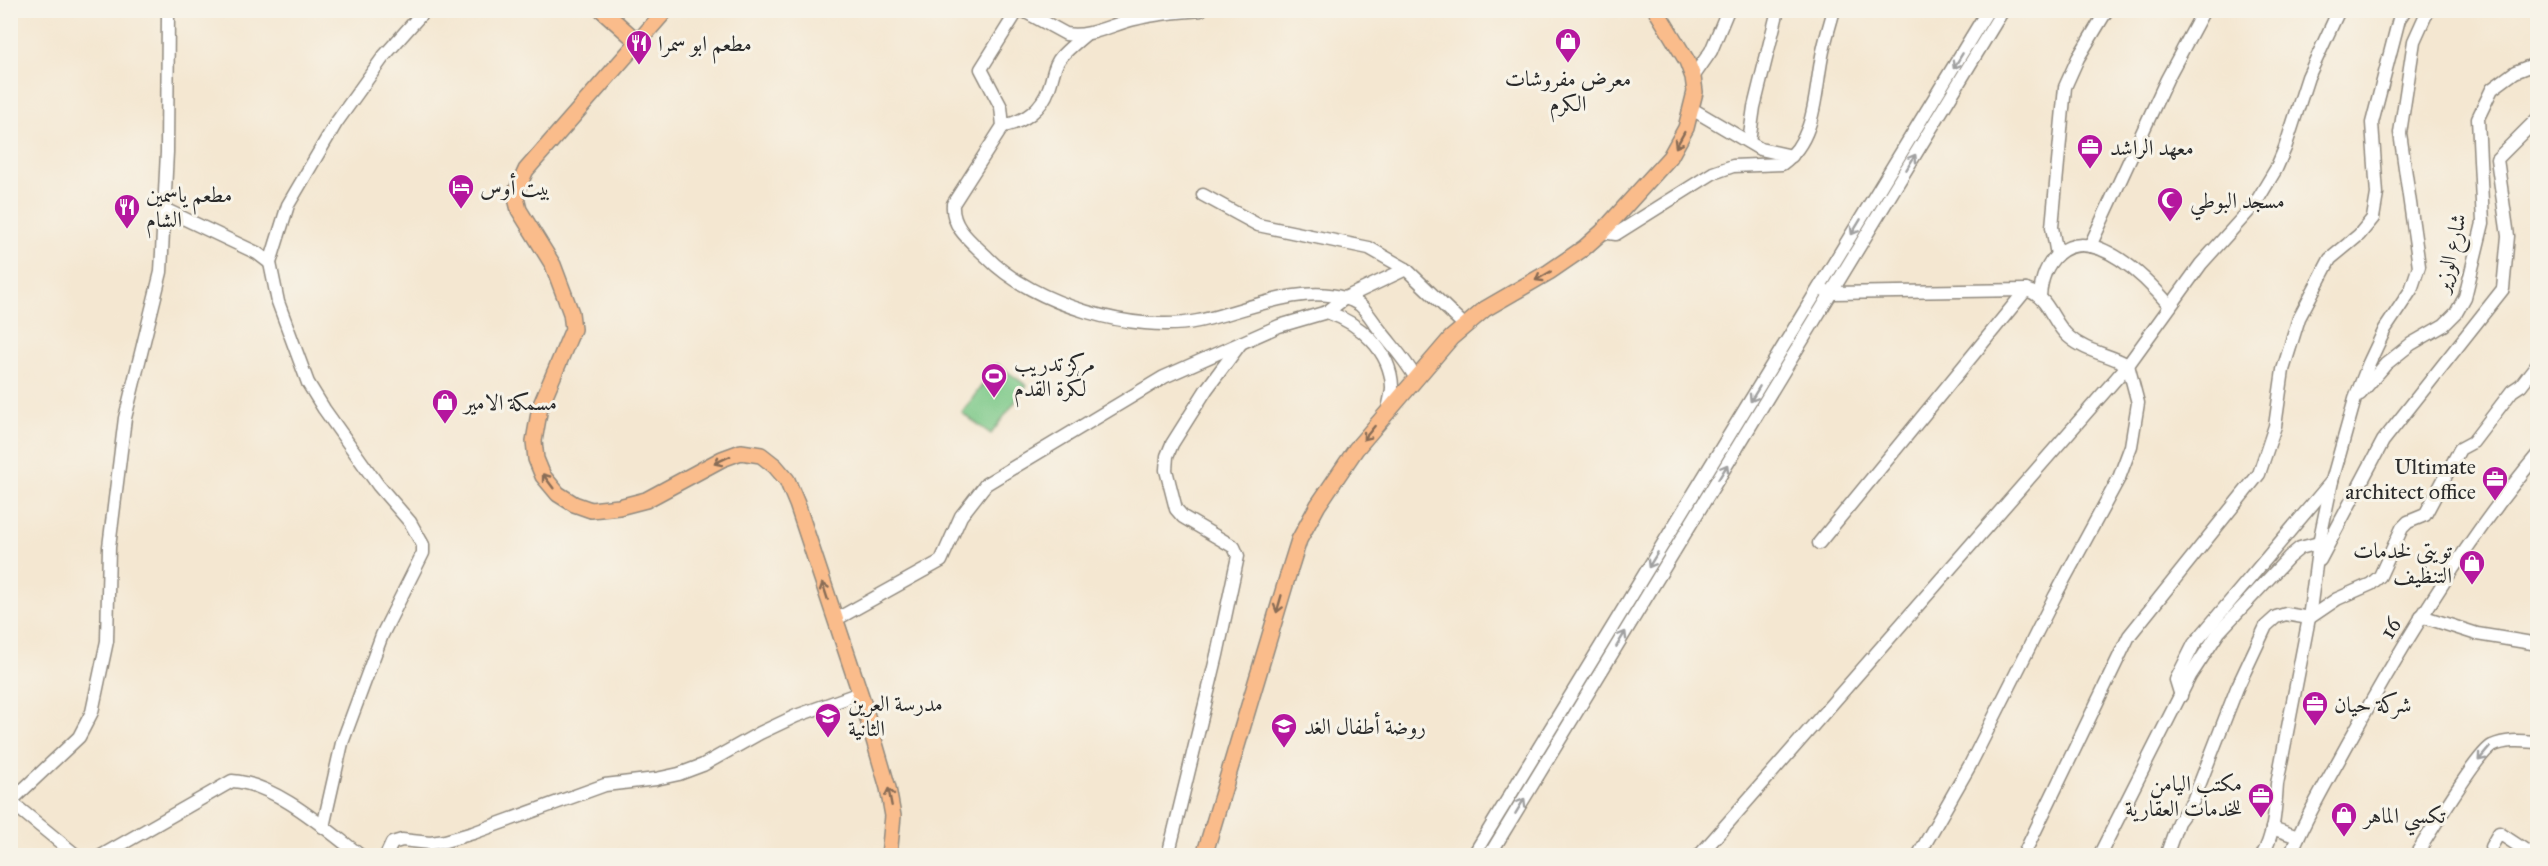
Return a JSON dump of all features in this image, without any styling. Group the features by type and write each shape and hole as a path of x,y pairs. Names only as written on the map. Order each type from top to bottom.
{"main road":[{"path":"602,10 639,43"},
{"path":"666,10 526,170 514,194 519,210 554,265 571,313 573,329 540,407 534,441 536,459 543,476 558,494 574,504 591,510 619,507 646,500 722,459 741,452 761,455 775,466 787,480 797,504 860,693 890,797 893,816 889,855"},
{"path":"1204,855 1299,540 1318,505 1356,449 1415,377 1464,325 1485,309 1549,272 1602,232 1670,157 1686,128 1695,92 1693,77 1656,10"}],"street":[{"path":"77,855 11,802 79,737 92,712 107,641 109,547 125,418 160,272 167,152 168,10"},
{"path":"323,827 342,743 382,635 423,553 423,545 410,522 372,477 308,383 278,302 270,263 288,205 336,123 384,56 425,10"},
{"path":"1201,10 1135,19 1085,34 1066,34 1020,10 981,69 1001,107 1003,126 953,204 952,214 955,225 996,266 1026,288 1061,303 1129,322 1159,326 1198,321 1312,293 1346,298 1359,304 1407,363 1415,377"},
{"path":"1693,77 1711,51 1728,10"},
{"path":"1749,142 1754,107 1778,10"},
{"path":"1602,232 1616,234 1713,173 1733,166 1782,164 1792,156 1803,143 1813,114 1823,50 1834,10"},
{"path":"1473,855 1988,10"},
{"path":"1489,855 2003,10"},
{"path":"2057,255 2052,227 2065,87 2078,58 2107,10"},
{"path":"2090,246 2167,79 2204,10"},
{"path":"1698,855 2128,365 2201,264 2243,220 2266,187 2285,148 2308,77 2339,10"},
{"path":"2024,855 2128,636 2259,474 2275,426 2283,370 2299,318 2330,259 2359,235 2373,218 2377,194 2372,123 2399,19 2405,10"},
{"path":"2262,855 2270,839 2277,811 2277,784 2309,618 2319,543 2332,481 2355,399 2385,329 2411,290 2419,266 2400,133 2414,41 2428,10"},
{"path":"1003,126 1014,124 1036,111 1048,91 1055,68 1062,56 1085,34"},
{"name":"شارع الوزير","path":"2355,399 2386,364 2412,344 2444,325 2456,313 2464,297 2483,223 2478,118 2492,89 2515,72 2538,63"},
{"path":"1692,109 1769,153 1792,156"},
{"path":"2317,566 2383,441 2503,289 2508,236 2497,159 2538,118"},
{"path":"1203,195 1258,225 1307,237 1352,243 1369,248 1406,269 1464,325"},
{"path":"164,209 257,253 270,263"},
{"path":"2040,296 2044,275 2057,255 2070,248 2090,246 2107,251 2129,266 2170,306"},
{"path":"835,620 941,561 962,516 986,484 1164,377 1279,326 1327,312 1346,298 1406,269"},
{"path":"1819,288 1832,293 2026,290 2040,296 2056,323 2068,337 2085,348 2128,365"},
{"path":"1819,543 2026,290"},
{"path":"1327,312 1347,319 1380,351 1389,369 1392,388 1388,410"},
{"path":"1168,855 1238,556 1234,547 1183,517 1176,509 1166,470 1167,456 1190,416 1242,342"},
{"path":"2166,855 2178,822 2193,801 2237,688 2266,626 2276,617 2286,614 2309,618 2337,599 2371,584 2380,576 2402,528 2408,522 2426,515 2460,449 2473,442 2512,391 2521,386 2538,363"},
{"path":"1918,855 1970,765 2049,606 2120,478 2131,446 2138,403 2128,365"},
{"name":"16","path":"2290,855 2355,731 2421,616 2511,486 2538,454"},
{"path":"2181,696 2176,680 2194,644 2332,481"},
{"path":"2099,855 2190,676 2219,632 2289,556 2300,548 2319,543"},
{"path":"2421,616 2477,634 2538,644"},
{"path":"386,855 392,843 402,840 430,843 445,841 605,785 679,774 704,765 760,733 796,716 860,693"},
{"path":"2415,855 2490,746 2513,740 2538,742"},
{"path":"101,855 232,781 247,782 278,797 361,855"},
{"path":"2272,828 2298,837"},
{"path":"2491,847 2499,834 2534,855"}],"green space":[{"name":"مركز تدريب لكرة القدم","path":"997,364 1027,386 991,434 962,413"}],"place":[{"name":"معرض مفروشات الكرم","path":"1568,64"},
{"name":"مطعم ابو سمرا","path":"639,66"},
{"name":"معهد الراشد","path":"2090,170"},
{"name":"بيت أوس","path":"461,210"},
{"name":"مسجد البوطي","path":"2170,223"},
{"name":"مطعم ياسمين الشام","path":"127,230"},
{"name":"مركز تدريب لكرة القدم","path":"994,399"},
{"name":"مسمكة الامير","path":"445,425"},
{"name":"Ultimate architect office","path":"2495,502"},
{"name":"تويتي لخدمات التنظيف","path":"2472,586"},
{"name":"شركة حيان","path":"2315,727"},
{"name":"مدرسة العرين الثانية","path":"828,739"},
{"name":"روضة أطفال الغد","path":"1284,749"},
{"name":"مكتب اليامن للخدمات العقارية","path":"2261,819"},
{"name":"تكسي الماهر","path":"2344,838"}]}
